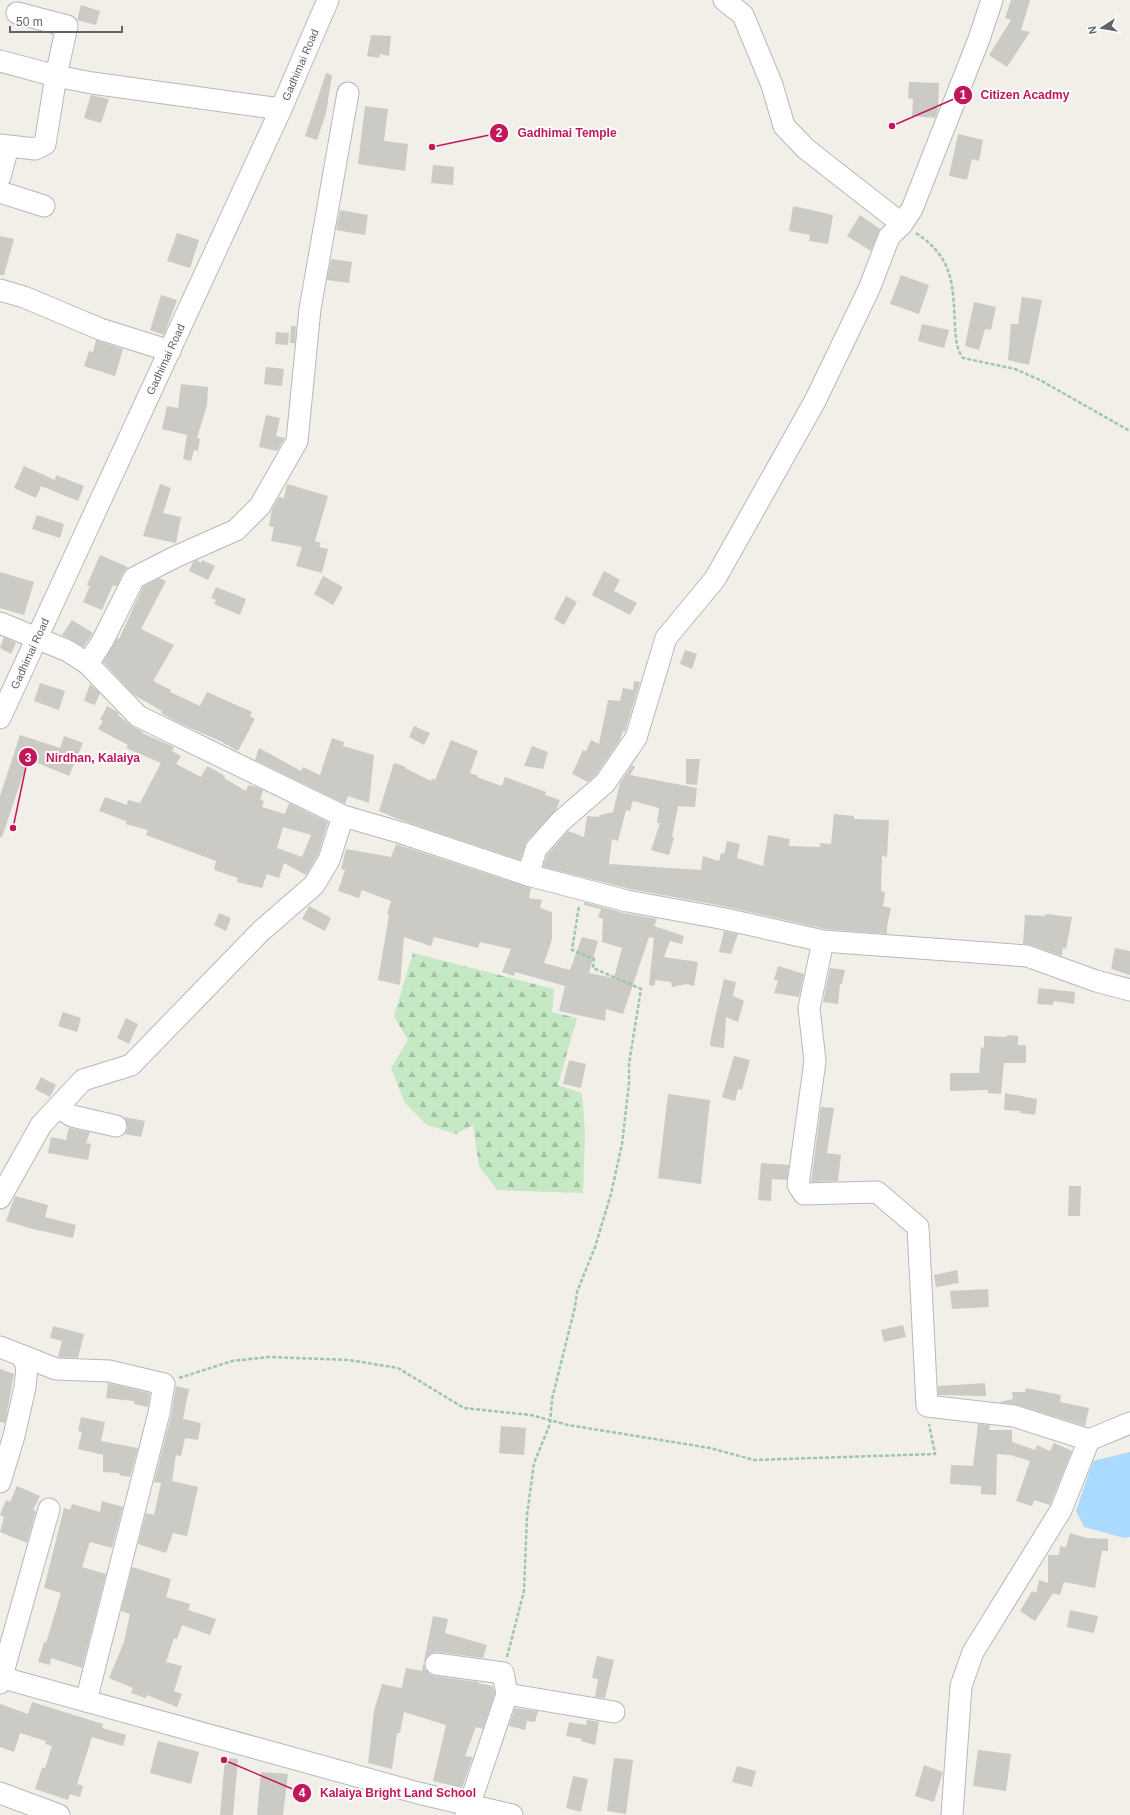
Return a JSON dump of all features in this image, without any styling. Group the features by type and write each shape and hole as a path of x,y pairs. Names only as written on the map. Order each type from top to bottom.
{"street":[{"name":"Gadhimai Road","path":"0,718 281,109 328,0"},
{"path":"724,0 743,15 772,85 784,126 806,149 902,224"},
{"path":"528,875 536,849 560,822 605,783 636,738 666,638 715,579 815,401 869,289 889,237 902,224 912,209 976,46 992,0"},
{"path":"0,177 4,146 35,149 45,144 56,76 67,26 17,13"},
{"path":"0,61 56,76 92,83 281,109"},
{"path":"88,664 103,640 134,578 175,557 236,530 260,506 297,442 310,308 348,93"},
{"path":"0,192 44,206"},
{"path":"0,290 24,297 100,329 170,351"},
{"path":"0,623 68,650 88,664 138,716 343,816 402,833 528,875 627,901 720,918 823,941 1027,956 1096,981 1130,990"},
{"path":"0,1198 41,1125 83,1080 131,1065 260,931 314,885 329,860 343,816"},
{"path":"823,941 809,1008 815,1061 798,1184 804,1194 877,1192 918,1227 927,1406 1014,1416 1089,1440 1130,1423"},
{"path":"58,1107 72,1116 116,1126"},
{"path":"0,1348 56,1369 108,1372 164,1384 150,1452 86,1701"},
{"path":"0,1482 14,1436 25,1387 27,1367 22,1356"},
{"path":"952,1815 961,1686 970,1659 1061,1510 1089,1440"},
{"path":"49,1509 1,1679 86,1701 467,1810 512,1815"},
{"path":"436,1664 503,1673 507,1694 467,1810"},
{"path":"507,1694 614,1712"},
{"path":"0,1793 59,1815"}],"path":[{"path":"902,224 929,242 945,263 952,282 957,349 963,358 1015,369 1040,380 1130,431"},
{"path":"503,1673 524,1591 527,1515 534,1463 550,1420 552,1399 575,1307 577,1292 595,1247 611,1194 622,1144 629,1064 641,989 593,968 594,959 572,950 582,890"},
{"path":"164,1384 232,1361 269,1357 349,1360 398,1368 464,1408 531,1415 568,1425 710,1448 754,1460 823,1459 935,1454 927,1406"}],"green space":[{"path":"413,953 554,989 552,1012 577,1018 558,1085 582,1093 585,1132 583,1193 497,1190 479,1166 473,1125 456,1134 427,1125 405,1103 391,1068 408,1040 394,1016"}],"water":[{"path":"1130,1452 1130,1537 1124,1538 1084,1527 1076,1511 1093,1461"}],"building":[{"path":"1011,0 1030,0 1021,30 1030,32 1007,67 989,55 1011,20 1005,18"},
{"path":"81,5 100,11 96,25 77,20"},
{"path":"371,35 391,36 389,56 380,54 379,58 367,56"},
{"path":"326,73 332,75 326,113 317,140 305,136"},
{"path":"909,82 939,83 938,110 935,118 912,116 913,99 908,98"},
{"path":"91,95 109,99 101,123 84,118"},
{"path":"365,106 388,109 384,141 408,144 405,171 358,164"},
{"path":"958,134 983,140 979,161 972,159 967,180 949,176"},
{"path":"433,165 454,167 453,185 431,183"},
{"path":"793,206 833,215 828,244 809,241 810,235 789,231"},
{"path":"340,210 368,215 365,235 336,230"},
{"path":"860,215 880,229 871,251 847,236"},
{"path":"177,233 199,240 190,268 167,261"},
{"path":"0,236 14,239 4,275 0,275"},
{"path":"331,259 352,262 349,283 327,280"},
{"path":"901,275 929,285 919,314 890,304"},
{"path":"161,295 177,300 164,335 150,330"},
{"path":"1022,297 1042,300 1029,365 1008,360 1011,324 1018,324"},
{"path":"974,302 996,307 991,330 985,329 979,350 965,346"},
{"path":"922,324 949,330 944,348 918,341"},
{"path":"291,326 296,326 295,343 290,343"},
{"path":"276,332 289,333 288,345 275,344"},
{"path":"96,340 123,349 115,376 84,366 89,351 93,352"},
{"path":"266,367 284,369 282,386 264,384"},
{"path":"181,384 208,387 207,405 197,438 200,439 198,451 194,450 191,461 183,459 187,435 162,429 167,406 178,408"},
{"path":"266,415 280,418 276,436 285,438 277,451 259,447"},
{"path":"24,466 55,480 56,475 84,486 78,501 41,486 36,498 14,488"},
{"path":"160,484 171,488 163,513 181,517 176,543 143,536"},
{"path":"287,484 328,496 315,541 321,543 319,547 328,549 322,573 296,566 302,547 271,541 274,527 269,526 272,509 279,497 284,498"},
{"path":"37,515 64,524 60,538 32,529"},
{"path":"100,555 128,567 123,573 117,586 113,585 102,610 83,602 90,586 87,585"},
{"path":"197,560 201,563 202,560 215,566 208,580 189,571 193,562"},
{"path":"604,571 620,580 614,591 637,603 630,615 592,595"},
{"path":"0,572 34,582 24,615 0,608"},
{"path":"323,576 343,587 333,605 314,594"},
{"path":"159,578 166,581 141,629 174,645 153,681 171,690 170,692 200,706 207,692 252,712 250,716 255,719 238,751 161,713 162,711 134,695 103,662 117,638 119,639 143,587"},
{"path":"216,587 246,599 240,615 214,604 216,600 211,598"},
{"path":"566,596 577,602 564,625 554,619"},
{"path":"72,620 93,633 84,647 62,635"},
{"path":"4,637 16,643 11,654 0,648"},
{"path":"685,650 697,654 692,669 680,664"},
{"path":"634,681 640,682 625,732 623,731 620,740 596,775 588,782 572,774 583,750 586,751 591,740 599,744 608,700 620,701 623,688 633,690"},
{"path":"40,683 65,691 59,710 34,701"},
{"path":"90,684 100,693 95,705 84,701"},
{"path":"107,706 119,713 118,715 133,727 143,732 142,733 174,747 172,751 181,756 176,764 201,777 207,766 225,776 224,778 246,791 248,785 263,790 260,800 264,801 262,807 285,814 289,803 328,822 318,855 306,875 284,863 279,878 267,874 262,888 237,882 238,878 214,870 216,861 146,835 148,830 126,824 126,821 99,811 105,797 127,805 128,800 140,803 161,763 126,748 128,745 98,729 103,721 100,720","holes":["283,827 311,835 302,857 277,848"]},
{"path":"414,726 430,733 424,745 409,737"},
{"path":"20,735 60,748 64,736 83,743 69,776 33,761 32,765 27,763 2,837 0,837 0,796"},
{"path":"332,738 344,742 343,746 374,755 369,803 348,796 345,804 255,760 259,748 301,771 303,767 320,775"},
{"path":"451,740 478,751 470,773 478,776 477,777 502,786 505,777 546,792 545,795 560,800 556,810 527,841 520,860 398,819 379,811 394,763 406,767 405,768 431,781 432,778 435,780"},
{"path":"532,746 548,752 543,769 524,766"},
{"path":"686,759 700,759 697,785 686,784"},
{"path":"632,765 635,767 630,775 697,788 695,807 678,806 672,837 674,838 669,855 651,850 660,823 657,823 659,808 633,801 630,811 626,810 618,841 612,839 609,864 701,870 703,856 719,861 721,853 724,854 727,841 740,844 737,858 763,866 768,835 790,839 789,846 820,847 820,843 831,844 834,814 854,816 854,819 889,820 887,857 882,856 881,891 885,892 883,906 891,908 887,926 887,934 825,929 723,906 630,889 543,867 547,855 568,831 584,837 587,816 599,817 600,815 613,812 620,783"},
{"path":"396,844 531,888 529,898 542,900 540,908 552,912 552,939 544,963 570,970 582,937 598,941 589,973 614,978 622,948 602,942 603,919 598,917 601,909 584,905 584,902 624,913 657,919 654,926 684,936 682,944 670,941 664,957 698,962 694,986 686,984 672,987 671,982 656,980 654,986 649,985 654,938 649,937 623,1014 606,1009 605,1021 559,1011 565,986 515,972 514,976 502,972 511,949 480,942 478,948 434,937 431,946 404,937 400,985 378,980 389,915 387,914 391,901 362,890 359,898 338,891 345,870 341,869 346,849 391,857"},
{"path":"309,906 331,918 325,931 302,919"},
{"path":"219,913 231,918 226,931 214,925"},
{"path":"1045,914 1072,917 1066,949 1063,948 1062,956 1031,945 1023,944 1025,915 1045,916"},
{"path":"724,931 738,934 731,954 719,952"},
{"path":"1115,948 1130,951 1130,975 1111,969"},
{"path":"778,966 804,974 799,997 774,993 778,981 774,980"},
{"path":"830,968 845,970 842,984 840,984 838,1004 823,1002"},
{"path":"724,979 736,982 733,996 744,1001 738,1022 726,1017 724,1048 710,1046"},
{"path":"1039,988 1075,992 1074,1004 1054,1001 1053,1005 1037,1004"},
{"path":"63,1012 81,1018 77,1032 58,1026"},
{"path":"126,1018 138,1024 129,1044 117,1038"},
{"path":"1007,1035 1018,1036 1018,1045 1026,1045 1026,1063 1004,1063 1001,1094 988,1093 988,1090 950,1091 950,1073 979,1073 981,1047 984,1048 984,1036 1007,1037"},
{"path":"734,1056 750,1060 742,1090 738,1089 735,1101 722,1097"},
{"path":"569,1060 586,1064 581,1088 563,1084"},
{"path":"41,1077 56,1085 50,1097 35,1089"},
{"path":"1005,1093 1037,1099 1035,1115 1020,1113 1020,1111 1004,1110"},
{"path":"668,1094 710,1100 701,1184 658,1178"},
{"path":"821,1107 834,1108 827,1153 841,1155 838,1181 811,1182"},
{"path":"125,1117 145,1121 141,1137 125,1134 128,1128"},
{"path":"69,1128 90,1132 86,1143 91,1144 88,1160 48,1153 51,1137 66,1140"},
{"path":"761,1163 789,1165 787,1180 772,1179 771,1201 758,1200"},
{"path":"1069,1186 1081,1186 1080,1216 1068,1216"},
{"path":"15,1196 48,1205 45,1217 76,1225 73,1238 6,1221"},
{"path":"957,1270 959,1283 936,1287 934,1275"},
{"path":"988,1289 989,1307 952,1309 950,1291"},
{"path":"903,1325 906,1337 884,1342 881,1330"},
{"path":"53,1326 84,1334 78,1358 58,1357 62,1341 50,1338"},
{"path":"0,1369 14,1374 5,1423 0,1422"},
{"path":"108,1383 150,1393 148,1407 134,1404 134,1401 106,1398"},
{"path":"985,1383 986,1396 938,1395 938,1386"},
{"path":"176,1386 189,1389 183,1419 201,1423 198,1440 185,1438 181,1456 176,1455 172,1481 198,1487 187,1536 173,1533 166,1553 138,1544 146,1513 154,1515 161,1483 154,1482 171,1416"},
{"path":"1026,1388 1061,1395 1060,1402 1089,1408 1085,1426 1018,1405 999,1402 1013,1399 1012,1392 1025,1392"},
{"path":"81,1417 105,1422 101,1441 138,1448 130,1477 119,1475 120,1473 103,1472 103,1455 78,1449 82,1432 78,1431"},
{"path":"978,1424 990,1425 989,1430 1012,1430 1012,1442 1035,1450 1037,1445 1050,1451 1054,1443 1072,1451 1050,1505 1034,1500 1032,1506 1016,1501 1030,1461 1011,1455 997,1454 996,1495 981,1494 981,1486 950,1484 951,1465 973,1466"},
{"path":"501,1426 526,1428 524,1455 499,1453"},
{"path":"17,1486 40,1496 33,1510 36,1511 27,1543 0,1532 4,1517 0,1515 6,1500 10,1502"},
{"path":"102,1501 123,1507 112,1548 90,1542 82,1567 106,1574 82,1668 51,1658 50,1665 38,1662 44,1642 46,1643 61,1593 44,1588 64,1508 70,1510 72,1504 100,1512"},
{"path":"1070,1533 1087,1538 1108,1539 1108,1551 1102,1551 1095,1588 1064,1582 1060,1595 1053,1593 1035,1621 1020,1611 1032,1591 1036,1593 1039,1580 1048,1583 1048,1555 1059,1555 1060,1546 1066,1547"},
{"path":"132,1567 171,1579 166,1597 190,1604 188,1610 216,1619 210,1635 182,1625 177,1639 174,1638 166,1662 182,1666 174,1691 182,1694 177,1707 147,1695 146,1698 131,1693 133,1688 109,1678 124,1642 130,1614 121,1611"},
{"path":"1070,1610 1098,1616 1094,1633 1067,1627"},
{"path":"433,1616 448,1619 445,1633 487,1645 483,1658 437,1652 427,1656 424,1662 425,1669 429,1674 434,1676 478,1682 493,1686 495,1693 483,1729 476,1727 465,1756 473,1757 462,1788 433,1781 446,1725 404,1712 400,1733 397,1733 392,1769 368,1763 374,1711 382,1684 400,1688 402,1687 406,1668 422,1671"},
{"path":"597,1656 614,1660 605,1698 595,1697 598,1679 592,1678"},
{"path":"32,1702 103,1724 102,1728 126,1735 123,1746 92,1737 77,1784 83,1786 80,1797 70,1794 68,1800 35,1789 42,1768 45,1768 52,1746 45,1744 46,1741 20,1733 14,1752 0,1747 0,1704 28,1714"},
{"path":"515,1708 538,1711 535,1722 527,1721 525,1730 509,1726"},
{"path":"587,1720 599,1722 595,1745 581,1741 582,1739 566,1736 569,1722 586,1725"},
{"path":"158,1741 199,1752 191,1784 150,1773"},
{"path":"978,1750 1011,1754 1006,1791 973,1786"},
{"path":"225,1758 238,1759 233,1815 220,1815"},
{"path":"614,1758 633,1760 626,1814 607,1811"},
{"path":"924,1765 943,1772 934,1802 915,1796"},
{"path":"737,1766 756,1771 752,1787 732,1782"},
{"path":"261,1772 288,1774 283,1815 257,1815"},
{"path":"573,1776 588,1779 581,1812 566,1808"}],"place":[{"name":"Citizen Acadmy","path":"892,126"},
{"name":"Gadhimai Temple","path":"432,147"},
{"name":"Nirdhan, Kalaiya","path":"13,828"},
{"name":"Kalaiya Bright Land School","path":"224,1760"}]}
